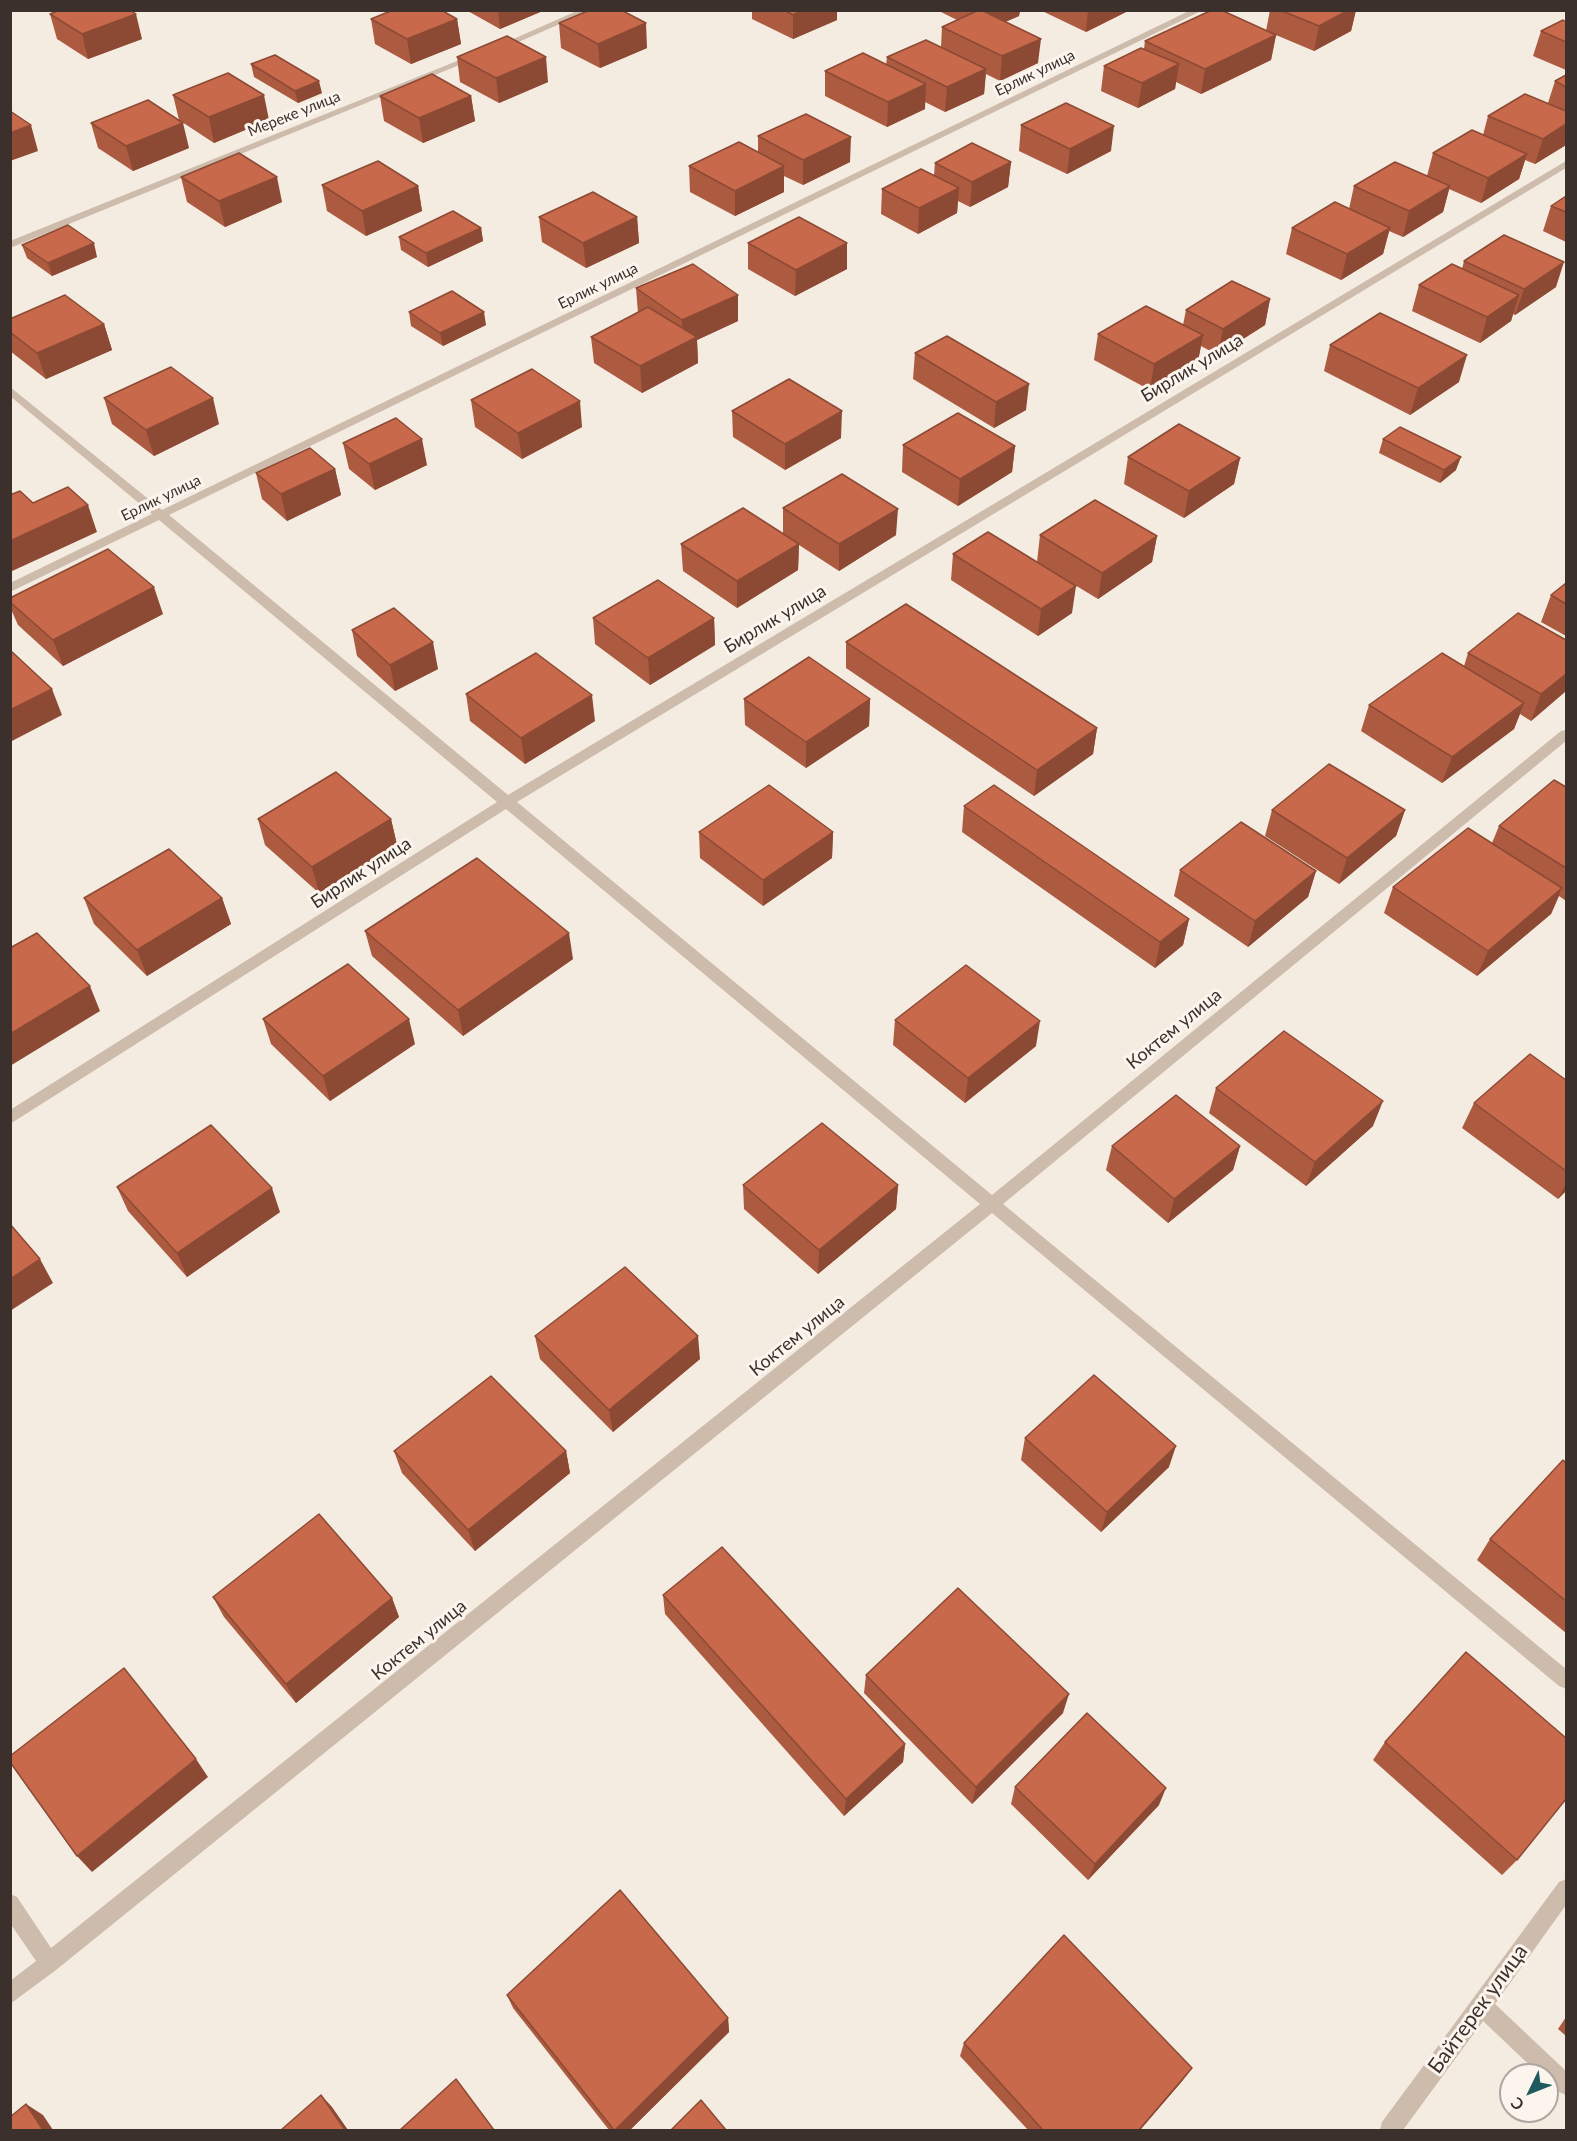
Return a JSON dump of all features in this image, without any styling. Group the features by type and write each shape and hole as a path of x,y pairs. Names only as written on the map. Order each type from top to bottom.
{"street":[{"name":"Мереке улица","path":"10,245 588,10"},
{"name":"Ерлик улица","path":"10,588 1199,10"},
{"name":"Бирлик улица","path":"10,1118 507,802 1566,164"},
{"path":"10,390 1566,1680"},
{"name":"Коктем улица","path":"10,1994 992,1204 1566,734"},
{"name":"Байтерек улица","path":"1390,2130 1566,1889"},
{"path":"10,1904 49,1963"},
{"path":"1481,2005 1566,2085"}],"building":[{"path":"60,10 130,10 136,14 82,34 50,14"},
{"path":"393,10 441,10 457,19 407,39 371,19"},
{"path":"590,10 621,10 646,23 598,44 559,23"},
{"path":"784,10 802,10 793,15"},
{"path":"979,10 1041,39 1002,56 942,27"},
{"path":"1212,10 1221,10 1276,35 1205,69 1145,41"},
{"path":"1280,10 1349,10 1319,26"},
{"path":"1563,20 1566,22 1566,42 1541,31"},
{"path":"507,36 546,57 496,78 457,57"},
{"path":"926,40 986,69 947,87 887,57"},
{"path":"1141,48 1179,64 1142,83 1104,66"},
{"path":"863,53 926,84 888,102 825,71"},
{"path":"275,55 319,81 295,91 251,64"},
{"path":"228,73 264,95 209,117 173,95"},
{"path":"432,74 471,96 419,118 380,96"},
{"path":"1566,75 1566,87 1555,81"},
{"path":"1525,94 1566,111 1566,124 1543,139 1488,116"},
{"path":"148,100 183,123 126,146 91,123"},
{"path":"1066,103 1114,126 1070,149 1021,125"},
{"path":"10,111 31,125 10,133"},
{"path":"806,114 851,137 803,160 758,136"},
{"path":"1472,130 1527,154 1488,178 1433,153"},
{"path":"739,142 784,166 735,191 689,166"},
{"path":"972,143 1011,162 972,182 935,163"},
{"path":"239,153 277,177 219,201 181,177"},
{"path":"378,161 418,186 362,211 322,185"},
{"path":"1395,162 1450,186 1409,211 1354,186"},
{"path":"921,169 959,188 919,208 882,189"},
{"path":"593,192 637,217 583,243 539,217"},
{"path":"1566,196 1566,212 1551,206"},
{"path":"1335,202 1390,228 1347,254 1292,228"},
{"path":"453,211 481,228 426,253 399,237"},
{"path":"799,217 847,243 796,270 748,243"},
{"path":"68,225 94,243 48,263 22,245"},
{"path":"1504,235 1564,262 1524,289 1464,261"},
{"path":"693,264 738,295 682,320 636,288"},
{"path":"1452,264 1519,295 1487,317 1419,285"},
{"path":"1232,281 1270,299 1223,329 1186,310"},
{"path":"452,291 484,312 440,333 409,312"},
{"path":"65,295 104,324 37,353 10,332 10,319"},
{"path":"1146,306 1203,335 1154,364 1098,334"},
{"path":"648,307 697,337 640,366 591,337"},
{"path":"1380,313 1467,355 1418,388 1330,345"},
{"path":"947,336 1029,384 996,402 915,353"},
{"path":"171,367 213,398 146,430 104,398"},
{"path":"532,369 580,401 518,433 471,400"},
{"path":"789,379 842,411 785,444 732,411"},
{"path":"958,413 1015,446 960,479 903,445"},
{"path":"396,418 422,439 369,464 343,443"},
{"path":"1179,424 1240,458 1189,491 1128,457"},
{"path":"1400,427 1461,457 1444,470 1383,439"},
{"path":"310,448 335,469 281,494 256,473"},
{"path":"842,474 898,509 839,544 783,508"},
{"path":"68,487 88,505 10,541 10,495 20,491 33,503"},
{"path":"1095,500 1157,536 1102,573 1040,535"},
{"path":"743,508 799,544 737,581 681,544"},
{"path":"988,532 1076,586 1041,609 953,554"},
{"path":"108,549 154,587 53,640 10,602 10,598"},
{"path":"658,580 714,618 648,658 593,618"},
{"path":"1566,583 1566,604 1551,595"},
{"path":"906,604 1097,728 1037,770 846,642"},
{"path":"394,608 433,642 390,665 352,630"},
{"path":"1518,613 1566,640 1566,674 1541,694 1468,653"},
{"path":"10,650 52,689 10,710"},
{"path":"536,653 592,695 521,738 466,694"},
{"path":"1442,653 1524,703 1452,757 1369,705"},
{"path":"809,657 870,699 806,742 744,699"},
{"path":"1329,764 1405,810 1347,858 1272,810"},
{"path":"336,772 391,819 312,867 258,819"},
{"path":"1554,780 1566,787 1566,868 1499,826"},
{"path":"769,785 833,832 763,880 699,832"},
{"path":"994,785 1189,919 1160,942 964,806"},
{"path":"1241,822 1316,871 1255,921 1180,870"},
{"path":"1468,828 1562,888 1488,951 1393,887"},
{"path":"169,849 222,898 137,950 84,898"},
{"path":"477,858 569,933 458,1010 365,931"},
{"path":"37,933 90,986 10,1034 10,948"},
{"path":"348,964 409,1019 323,1076 263,1019"},
{"path":"966,965 1040,1021 968,1078 895,1020"},
{"path":"1284,1031 1383,1101 1315,1162 1216,1088"},
{"path":"1530,1054 1566,1080 1566,1171 1474,1103"},
{"path":"1176,1095 1240,1146 1174,1199 1112,1146"},
{"path":"822,1123 898,1185 819,1250 743,1185"},
{"path":"211,1125 272,1188 177,1253 117,1187"},
{"path":"10,1224 40,1259 10,1279"},
{"path":"625,1267 698,1336 609,1410 535,1336"},
{"path":"1094,1375 1176,1446 1107,1512 1025,1438"},
{"path":"491,1376 566,1451 468,1530 394,1451"},
{"path":"1563,1460 1566,1463 1566,1601 1490,1539"},
{"path":"319,1514 392,1598 286,1684 213,1597"},
{"path":"722,1547 905,1744 846,1799 663,1595"},
{"path":"958,1588 1069,1694 976,1787 866,1675"},
{"path":"1466,1652 1566,1738 1566,1799 1517,1860 1385,1742"},
{"path":"124,1668 196,1759 77,1856 10,1762 10,1756"},
{"path":"1087,1713 1166,1788 1095,1864 1015,1787"},
{"path":"620,1890 728,2018 614,2130 507,1995"},
{"path":"1064,1935 1192,2068 1139,2130 1043,2130 964,2043"},
{"path":"456,2079 494,2130 400,2130"},
{"path":"321,2095 345,2130 281,2130"},
{"path":"701,2100 726,2130 671,2130"},
{"path":"26,2104 43,2130 10,2130 10,2117"}]}
